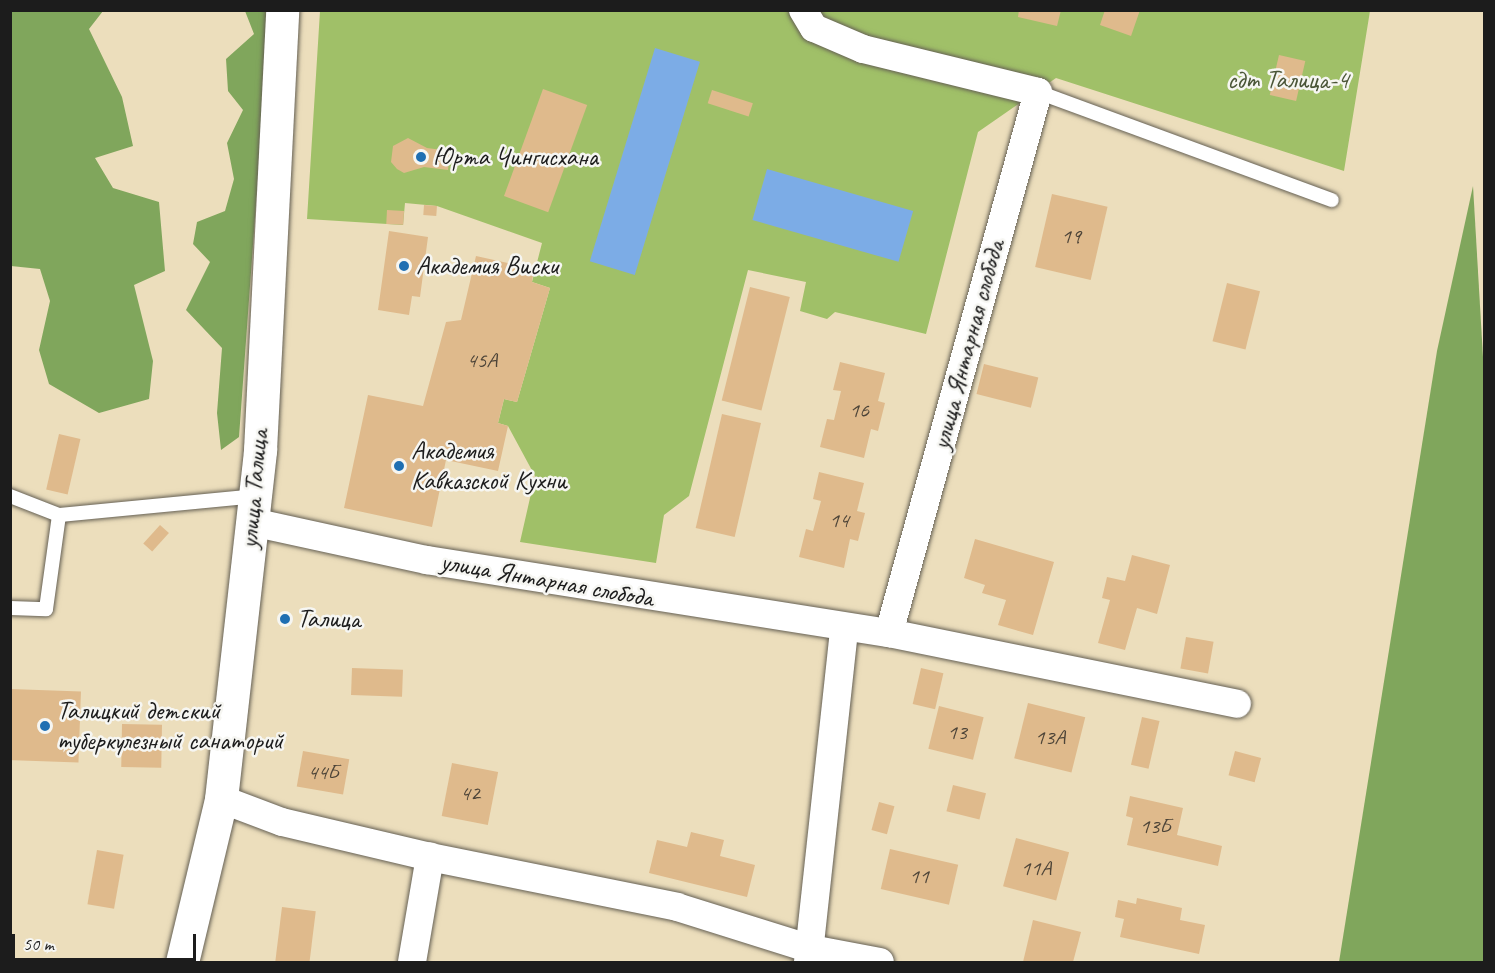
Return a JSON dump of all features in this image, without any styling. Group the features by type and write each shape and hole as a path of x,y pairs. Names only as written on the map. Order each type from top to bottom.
{"street":[{"name":"улица Талица","path":"182,963 222,799 253,509 282,10"},
{"path":"803,10 814,28 863,49 1038,92"},
{"name":"улица Янтарная слобода","path":"889,633 1038,92"},
{"name":"улица Янтарная слобода","path":"253,509 427,560 844,629 889,633 1237,704"},
{"path":"809,956 844,629"},
{"path":"222,799 282,822 430,857 677,907 809,956 880,963"},
{"path":"412,963 430,857"}],"lane":[{"path":"1038,92 1332,200"},
{"path":"10,496 59,515 253,509"},
{"path":"10,608 46,609 59,515"}],"green space":[{"path":"10,11 103,11 89,29 122,97 133,146 95,158 113,188 159,202 165,271 134,285 153,361 149,399 99,413 49,384 39,350 50,301 40,269 11,266"},
{"path":"245,11 270,11 239,437 221,450 217,413 222,348 186,310 210,262 193,244 197,222 225,211 234,179 227,143 243,110 228,91 226,59 254,34"},
{"name":"сдт Талица-4","path":"320,11 1370,11 1344,171 1056,78 978,132 926,334 835,312 827,319 800,311 806,282 748,270 689,496 664,515 656,563 520,542 535,476 508,426 498,423 504,399 517,402 550,288 532,282 542,243 437,206 405,203 403,225 307,219"},
{"path":"1473,186 1484,374 1484,962 1339,962 1437,351"}],"water":[{"path":"655,48 700,62 635,275 590,261"},
{"path":"767,169 913,211 899,262 752,220"}],"building":[{"path":"1019,10 1061,10 1057,26 1018,17"},
{"path":"1105,10 1140,10 1131,36 1100,25"},
{"path":"1279,55 1305,61 1296,101 1270,95"},
{"path":"543,89 587,105 548,212 504,196"},
{"path":"712,90 753,103 749,117 708,103"},
{"name":"Юрта Чингисхана","path":"408,138 427,148 450,151 448,170 424,167 404,173 397,169 391,162 393,146"},
{"path":"1052,194 1108,207 1091,280 1035,267"},
{"path":"424,205 437,206 436,216 423,215"},
{"path":"387,210 404,211 403,225 386,224"},
{"name":"Академия Виски","path":"389,231 428,237 420,297 412,296 409,315 378,310"},
{"path":"476,256 534,269 532,282 550,288 517,402 504,399 498,423 508,426 498,471 446,460 432,527 344,508 368,395 423,406 446,322 461,320"},
{"path":"1227,283 1260,291 1245,349 1212,341"},
{"path":"750,287 790,297 761,410 722,401"},
{"path":"840,362 885,373 878,401 885,403 878,431 871,429 864,458 820,447 827,419 834,420 841,391 833,390"},
{"path":"984,364 1038,378 1031,408 977,394"},
{"path":"722,414 761,423 735,537 696,528"},
{"path":"59,434 80,439 68,494 46,490"},
{"path":"819,472 864,483 857,511 865,513 858,541 850,539 844,568 799,557 806,529 813,531 821,501 813,499"},
{"path":"160,525 169,533 152,552 143,544"},
{"path":"975,539 1054,562 1033,635 998,625 1006,600 982,593 985,585 964,578"},
{"path":"1132,555 1170,565 1157,614 1137,608 1125,650 1098,643 1110,600 1102,598 1107,577 1125,581"},
{"path":"1186,637 1214,642 1208,673 1180,669"},
{"path":"352,668 403,670 402,697 351,695"},
{"path":"921,668 943,673 935,709 913,704"},
{"name":"Талицкий детский туберкулезный санаторий","path":"10,689 81,691 78,762 10,760"},
{"path":"1028,703 1085,717 1071,773 1014,758"},
{"path":"939,706 984,717 973,760 928,749"},
{"path":"1142,717 1160,721 1149,769 1131,765"},
{"path":"122,724 162,725 161,768 121,767"},
{"path":"303,751 349,759 343,795 297,786"},
{"path":"1235,751 1261,758 1255,782 1229,775"},
{"path":"452,763 498,772 488,825 442,816"},
{"path":"953,785 986,793 979,819 946,811"},
{"path":"1130,796 1183,808 1177,835 1222,846 1218,866 1127,845 1133,818 1126,816"},
{"path":"879,802 894,806 887,834 871,830"},
{"path":"691,832 724,840 720,856 755,865 747,897 649,873 657,840 687,847"},
{"path":"1016,838 1069,852 1056,901 1003,886"},
{"path":"890,849 958,865 949,905 881,889"},
{"path":"97,850 124,855 114,909 87,904"},
{"path":"1137,898 1182,908 1180,920 1205,925 1199,954 1120,937 1124,919 1115,917 1118,900 1136,904"},
{"path":"282,907 316,911 310,962 275,962"},
{"path":"1033,920 1081,932 1073,962 1023,962"}],"place":[{"name":"Юрта Чингисхана","path":"421,157"},
{"name":"Академия Виски","path":"404,266"},
{"name":"Академия Кавказской Кухни","path":"399,466"},
{"name":"Талица","path":"285,619"},
{"name":"Талицкий детский туберкулезный санаторий","path":"45,726"}]}
